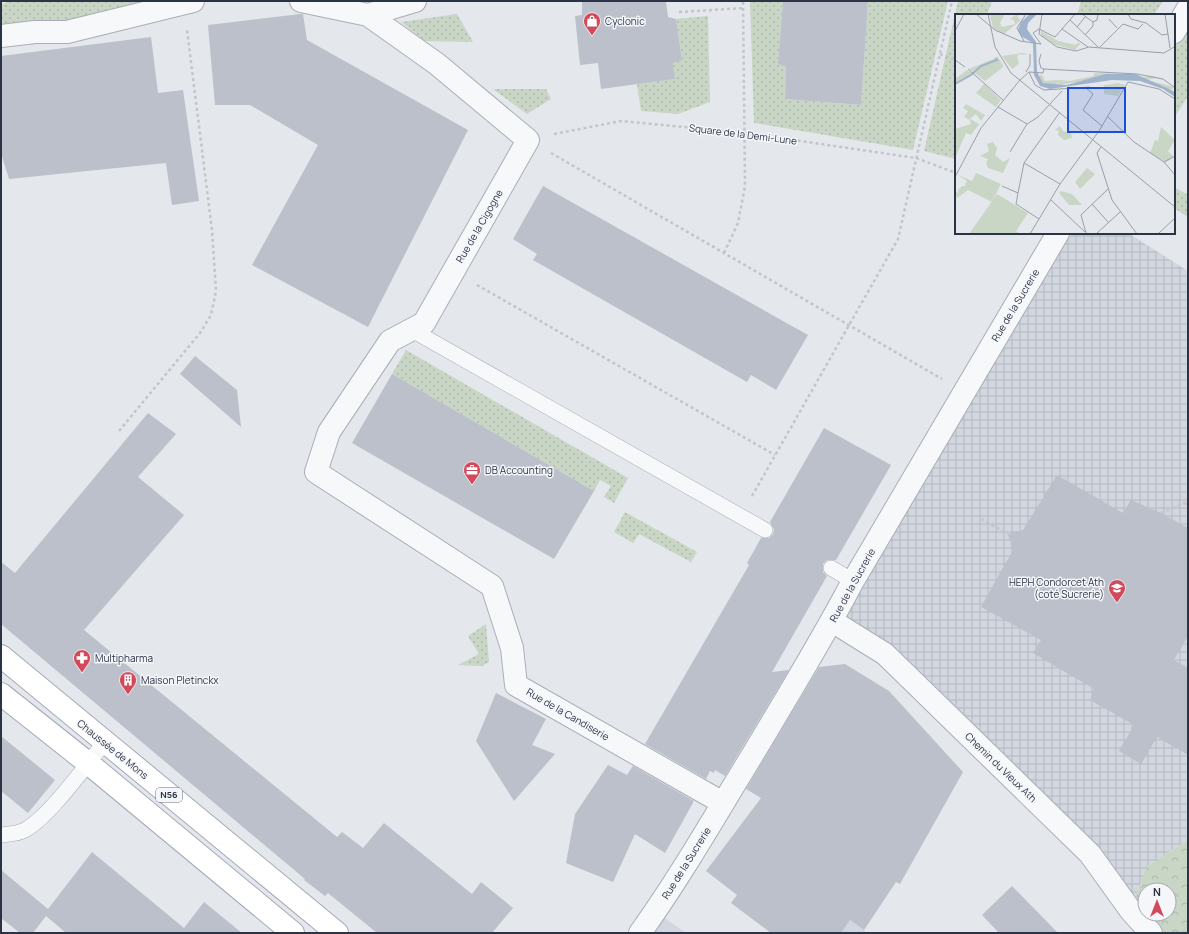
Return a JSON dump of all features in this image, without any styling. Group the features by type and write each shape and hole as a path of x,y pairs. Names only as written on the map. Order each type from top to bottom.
{"main road":[{"name":"Chaussée de Mons","path":"1,656 337,933"},
{"name":"N56","path":"1,694 88,763 293,933"}],"street":[{"path":"301,1 368,15 437,64 528,140"},
{"path":"368,15 415,1"},
{"path":"1,36 35,32 67,32 188,2"},
{"path":"1175,30 1188,8"},
{"name":"Rue de la Cigogne","path":"316,472 329,432 385,347 390,341 424,323 528,140"},
{"name":"Rue de la Sucrerie","path":"640,933 656,911 723,803 832,621 853,581 1057,234"},
{"name":"Rue de la Candiserie","path":"316,472 492,586 512,648 516,685 723,803"},
{"name":"Chemin du Vieux Ath","path":"832,621 885,654 1090,854 1131,911 1151,933"}],"lane":[{"path":"412,330 765,530"},
{"path":"831,568 853,581"},
{"path":"1,835 12,834 25,830 36,821 53,804 106,742"}],"path":[{"path":"724,253 738,223 743,193 746,133 744,1"},
{"path":"740,516 898,239 952,1"},
{"path":"119,431 200,333 211,315 216,291 212,230 188,2"},
{"path":"679,12 744,8"},
{"path":"940,54 955,60"},
{"name":"Square de la Demi-Lune","path":"528,140 621,120 746,133 916,158 955,173"},
{"path":"528,140 964,392"},
{"path":"454,271 775,455"},
{"path":"1161,513 1184,503 1188,498"},
{"path":"1184,503 1188,505"},
{"path":"981,519 1008,534"},
{"path":"1182,933 1188,928"}],"shaded area":[{"path":"1057,234 1130,234 1188,271 1188,840 1146,867 1141,882 1137,882 1137,893 1131,911 1090,854 832,621"},
{"path":"656,911 669,921 686,933 645,933"},
{"path":"850,920 864,930 866,933 841,933"}],"green space":[{"path":"9,1 193,1 1,33 1,5"},
{"path":"750,1 783,1 778,64 786,67 785,99 861,105 868,1 948,1 913,150 754,123"},
{"path":"958,1 992,1 987,14 955,14"},
{"path":"1081,1 1163,1 1155,14 1077,14"},
{"path":"1188,10 1188,96 1175,116 1175,32"},
{"path":"457,14 473,42 425,41 401,22"},
{"path":"955,14 955,159 924,151"},
{"path":"708,16 710,102 678,114 641,111 637,84 675,79 673,63 682,59 676,19"},
{"path":"493,89 546,89 551,99 527,114"},
{"path":"1175,188 1188,195 1188,217 1175,209"},
{"path":"406,350 628,478 614,503 604,497 611,486 600,480 594,491 392,374"},
{"path":"625,512 697,552 691,562 639,534 633,543 614,532"},
{"path":"486,624 489,662 482,666 458,665 479,654 468,636"},
{"path":"1188,840 1188,933 1151,933 1141,922 1177,922 1177,882 1141,882 1146,867"},
{"path":"1137,893 1137,918 1131,911"}],"building":[{"path":"582,1 666,1 668,17 676,19 682,60 673,63 675,79 601,89 598,63 580,65 575,16 582,15"},
{"path":"783,1 868,1 861,105 785,99 786,67 778,64"},
{"path":"303,14 307,40 468,130 368,327 252,265 318,145 250,105 215,105 208,25"},
{"path":"151,37 158,93 183,90 199,201 172,205 166,163 9,179 1,153 1,56"},
{"path":"543,186 808,335 776,390 751,375 747,382 533,260 537,254 513,239"},
{"path":"195,356 237,390 241,427 180,374"},
{"path":"392,374 594,491 554,559 352,443"},
{"path":"148,413 176,434 138,477 184,515 84,630 337,837 342,832 363,848 384,823 472,894 481,882 513,908 492,933 377,933 328,893 325,896 304,880 305,879 1,624 1,562 15,573"},
{"path":"824,428 891,465 836,560 827,560 823,564 823,572 827,576 772,672 789,670 725,776 715,770 714,773 710,771 706,779 645,744 749,565 747,563 761,538 769,538 773,534 774,530 770,522"},
{"path":"1057,475 1123,513 1131,500 1161,513 1188,528 1188,636 1174,660 1188,668 1188,755 1157,737 1141,764 1119,751 1134,725 1090,700 1094,689 1033,653 1041,640 981,607 1013,550 1008,534 1023,530"},
{"path":"845,664 889,691 963,772 900,884 896,882 864,930 850,920 841,933 771,933 731,903 737,895 706,871 761,798 746,789 819,667"},
{"path":"496,693 546,719 532,745 555,754 514,801 476,741"},
{"path":"1,736 55,780 28,813 1,791"},
{"path":"608,765 627,775 633,766 694,801 665,853 635,834 613,882 566,863 575,814"},
{"path":"92,852 184,928 204,902 242,933 66,933 46,916 33,933 20,933 1,918 1,870 48,909"},
{"path":"1012,886 1058,933 999,933 982,915"}],"place":[{"name":"Cyclonic","path":"592,36"},
{"name":"DB Accounting","path":"472,485"},
{"name":"HEPH Condorcet Ath (coté Sucrerie)","path":"1117,603"},
{"name":"Multipharma","path":"82,673"},
{"name":"Maison Pletinckx","path":"128,695"}]}
